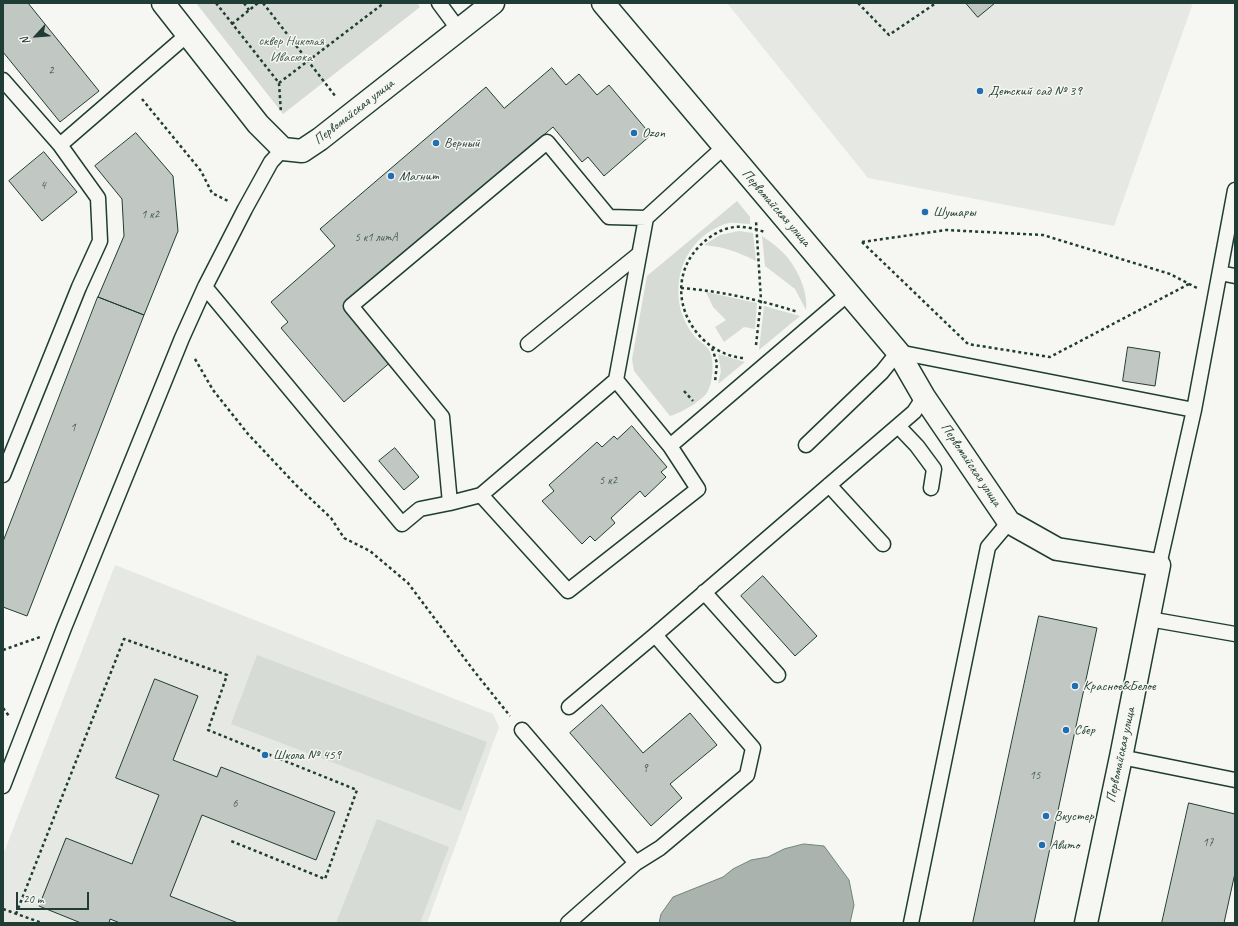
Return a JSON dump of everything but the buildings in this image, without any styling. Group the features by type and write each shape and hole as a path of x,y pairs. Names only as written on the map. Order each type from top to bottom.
{"street":[{"path":"163,3 258,124 284,149"},
{"name":"Первомайская улица","path":"284,149 302,151 320,139 493,3"},
{"name":"Первомайская улица","path":"603,3 724,147 850,293 898,352 924,397 1009,522 1057,548 1159,565 1086,923"}],"lane":[{"path":"439,3 460,30"},
{"path":"60,145 187,35"},
{"path":"3,80 60,145 98,198 100,241 79,287 3,475"},
{"path":"450,503 442,417 351,306 547,142 609,218 646,218"},
{"path":"205,287 402,524 420,509 481,495 616,380 646,218 724,147"},
{"path":"3,786 64,628 182,338 205,287 245,209 271,162 284,149"},
{"path":"1159,565 1194,410 1235,190"},
{"path":"528,344 639,254"},
{"path":"1220,273 1235,276"},
{"path":"670,446 850,293"},
{"path":"806,445 882,372 898,352 1194,410"},
{"path":"481,495 568,591 698,489 670,446 616,380"},
{"path":"569,707 898,426 914,412 924,397"},
{"path":"898,426 917,446 934,469 931,488"},
{"path":"829,485 883,544"},
{"path":"911,923 988,547 1009,522"},
{"path":"704,592 778,675"},
{"path":"1148,619 1235,634"},
{"path":"568,923 636,863 660,848 747,775 753,748 655,635"},
{"path":"522,730 636,863"},
{"path":"1121,757 1235,780"}],"path":[{"path":"216,3 278,83 384,3"},
{"path":"244,3 249,10"},
{"path":"232,24 258,3"},
{"path":"263,3 349,115"},
{"path":"858,3 889,35 936,3"},
{"path":"131,85 201,171 212,193 245,209"},
{"path":"755,352 761,300 756,214"},
{"path":"748,358 736,358 712,347 699,336 688,319 682,300 681,288 689,260 698,248 718,232 735,227 757,229 771,233"},
{"path":"1188,284 1050,357 968,344 862,242 946,230 1043,235 1170,274 1215,297"},
{"path":"681,288 705,290 761,300 801,312"},
{"path":"182,338 213,390 248,434 296,485 331,518 344,538 370,551 408,583 474,671 522,730"},
{"path":"712,347 717,363 713,388"},
{"path":"684,391 697,406"},
{"path":"3,650 37,638"},
{"path":"16,914 124,638 227,675 208,730 358,790 325,879 231,842"},
{"path":"3,708 12,719"},
{"path":"3,909 42,923"}],"shaded area":[{"name":"Детский сад № 39","path":"727,3 1193,3 1114,226 868,178"},
{"name":"Школа № 459","path":"115,565 493,714 499,727 427,923 3,923 3,855"},
{"path":"804,844 824,846 849,880 854,905 850,923 659,923 661,914 673,897 723,877 733,869 751,860 768,857 784,849"}],"green space":[{"name":"сквер Николая Ивасюка","path":"196,3 417,3 420,7 283,114"},
{"path":"737,201 750,217 750,224 729,223 712,230 702,237 694,246 682,267 678,290 682,314 692,333 705,345 711,354 713,366 712,379 706,394 699,401 679,413 670,416 634,371 632,359 647,276"},
{"path":"739,231 753,233 756,261 731,250 704,245 720,235"},
{"path":"762,236 785,254 795,268 803,285 806,310 795,289 765,266"},
{"path":"706,292 757,303 755,329 744,327 724,342 715,327 726,320 713,307"},
{"path":"764,306 800,316 759,350"},
{"path":"718,354 745,362 718,384 721,371"},
{"path":"257,655 487,742 461,811 231,724"},
{"path":"377,819 449,847 420,923 336,923"}],"place":[{"name":"Детский сад № 39","path":"980,91"},
{"name":"Ozon","path":"634,133"},
{"name":"Верный","path":"436,143"},
{"name":"Магнит","path":"391,176"},
{"name":"Шушары","path":"925,212"},
{"name":"Красное&Белое","path":"1075,686"},
{"name":"Сбер","path":"1066,730"},
{"name":"Школа № 459","path":"265,755"},
{"name":"Вкустер","path":"1046,816"},
{"name":"Авито","path":"1042,845"}]}
